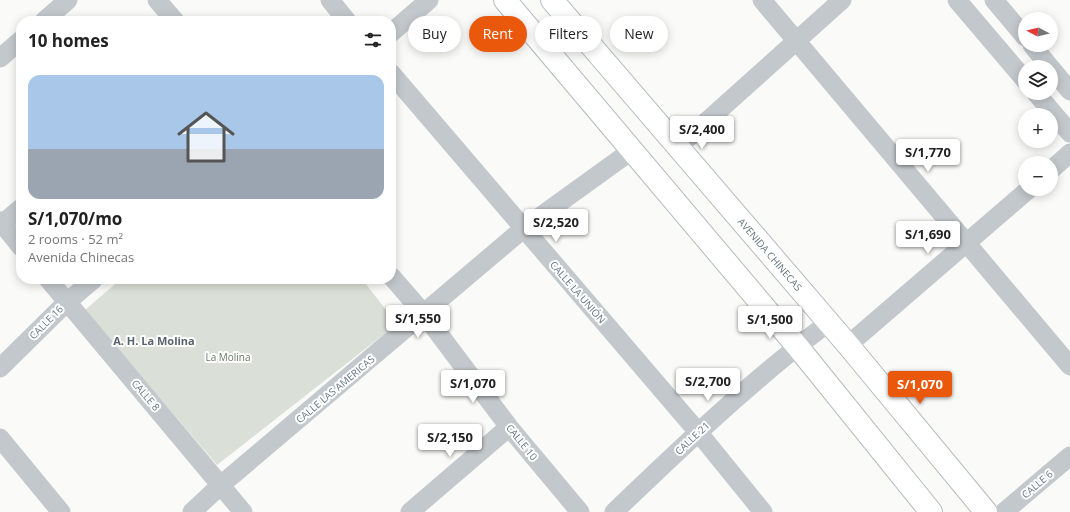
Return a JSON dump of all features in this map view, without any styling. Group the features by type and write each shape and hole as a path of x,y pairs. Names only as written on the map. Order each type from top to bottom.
{"main road":[{"path":"505,0 797,346 931,512"},
{"name":"AVENIDA CHINECAS","path":"552,0 848,345 979,510"}],"street":[{"path":"50,16 68,0"},
{"path":"157,0 171,16"},
{"path":"330,0 343,16"},
{"path":"396,29 429,0"},
{"path":"762,0 1070,366"},
{"path":"678,147 842,0"},
{"path":"957,0 1018,72"},
{"path":"994,0 1018,29"},
{"path":"0,58 16,44"},
{"path":"1038,52 1044,60"},
{"path":"1058,76 1070,91"},
{"name":"CALLE LA UNIÓN","path":"396,79 698,432 763,512"},
{"path":"1042,100 1070,133"},
{"name":"CALLE LAS AMERICAS","path":"192,512 222,484 523,229 631,151"},
{"path":"1058,164 1070,154"},
{"path":"848,345 1021,196"},
{"path":"16,212 1,222 16,241"},
{"name":"CALLE 10","path":"396,282 424,314 510,427 580,512"},
{"name":"CALLE 8","path":"52,284 244,512"},
{"name":"CALLE 16","path":"0,368 67,302 88,284"},
{"name":"CALLE 21","path":"614,512 698,432 797,346 828,322"},
{"path":"410,512 510,427"},
{"path":"0,438 61,512"},
{"name":"CALLE 6","path":"1004,512 1070,456"}],"green space":[{"name":"La Molina","path":"115,284 366,284 397,324 217,465 85,310"}],"district":[{"name":"A. H. La Molina","path":"154,340"}]}
